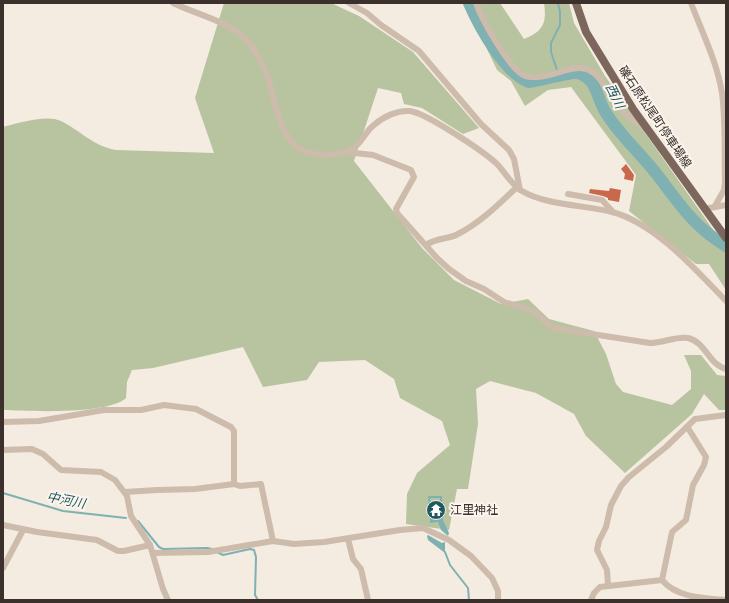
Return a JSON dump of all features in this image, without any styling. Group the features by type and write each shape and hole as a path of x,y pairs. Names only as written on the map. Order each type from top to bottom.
{"main road":[{"name":"礫石原松尾町停車場線","path":"576,3 586,32 649,132 726,238"}],"street":[{"path":"173,3 226,26 243,37 260,60 267,74 282,128 295,146 304,151 330,155 345,152 373,155 413,172 414,177 396,211 441,262 466,281 484,289 504,302 534,311 553,328 650,343 661,343 678,338 689,339 700,344 718,366 726,369"},
{"path":"349,3 367,13 381,25 419,51 481,124 509,150 514,159 518,189"},
{"path":"476,3 480,15 501,49 518,70 525,76 536,77 573,68 589,70 601,80 614,102 627,116 649,132"},
{"path":"691,3 717,70 722,92 724,111 725,182 724,190 715,206"},
{"path":"345,152 358,144 374,125 390,115 401,111 420,113 472,145 498,165 509,181 518,189 541,199 613,212 634,221 652,233 678,254 726,301"},
{"path":"426,246 437,238 452,236 461,232 518,189"},
{"path":"568,194 602,200 613,212"},
{"path":"704,209 726,205"},
{"path":"3,422 39,422 104,410 141,410 164,404 196,409 234,430 234,484"},
{"path":"608,585 607,570 597,550 599,540 606,528 611,505 621,486 629,477 688,428 695,419 726,415"},
{"path":"662,580 672,532 686,520 693,485 706,461 705,454 688,428"},
{"path":"3,450 32,449 43,454 61,470 96,471 107,474 115,480 125,492 131,516 150,545 163,589 168,600"},
{"path":"125,492 195,490 234,484 240,486 261,484 272,541"},
{"path":"3,525 23,530 78,539 97,540 118,550 124,551 150,545"},
{"path":"153,553 214,551 272,541 294,544 348,540 417,528 433,531 460,548 485,569 492,578 498,591 498,600"},
{"path":"3,568 23,530"},
{"path":"348,540 353,559 361,569 368,600"},
{"path":"591,600 596,589 608,585 633,584 662,580"},
{"path":"662,580 668,587 676,592 704,598 726,600"}],"green space":[{"path":"224,3 331,3 359,16 413,52 479,128 463,134 422,108 404,104 401,93 378,88 354,161 422,248 454,280 501,304 528,299 549,319 594,331 606,354 616,384 623,392 672,405 691,389 691,371 684,355 701,355 717,375 726,376 726,410 719,410 704,394 692,414 625,473 586,436 574,414 536,393 490,381 476,389 478,424 468,489 457,489 449,530 406,524 407,494 417,473 450,445 442,421 400,398 394,379 365,360 319,362 307,380 263,387 243,347 153,368 132,370 127,382 126,398 103,407 68,411 3,410 3,127 16,123 48,118 61,121 87,138 108,148 116,150 214,153 195,98"},
{"path":"465,3 500,3 524,39 536,33 542,26 545,16 544,3 569,3 574,23 605,76 726,248 726,290 709,264 696,264 629,211 636,175 571,87 548,90 525,106 511,81 497,70"}],"water":[{"path":"430,518 442,518 449,533 448,536 441,530 438,522 430,523"},
{"path":"428,535 442,543 445,542 445,553 428,540"}],"building":[{"path":"626,164 634,175 633,181 624,179 625,174 621,169"},
{"path":"610,188 621,190 619,202 608,200 608,198 603,196 589,193 590,189 609,191"}],"waterway":[{"name":"西川","path":"469,3 479,24 502,60 520,77 529,82 577,73 589,79 596,89 606,113 617,128 655,172 686,212 704,230 726,246"},
{"path":"558,3 560,25 551,43 551,52 559,76"},
{"name":"中河川","path":"3,493 63,511 126,518"},
{"path":"430,507 429,497 441,497 442,520"},
{"name":"中河川","path":"138,521 159,547 163,549 212,549"},
{"name":"中河川","path":"217,552 223,555 250,549 254,550 256,557 255,595 258,600"},
{"path":"445,552 450,565 468,588 469,600"}],"place":[{"name":"江里神社","path":"436,510"}]}
